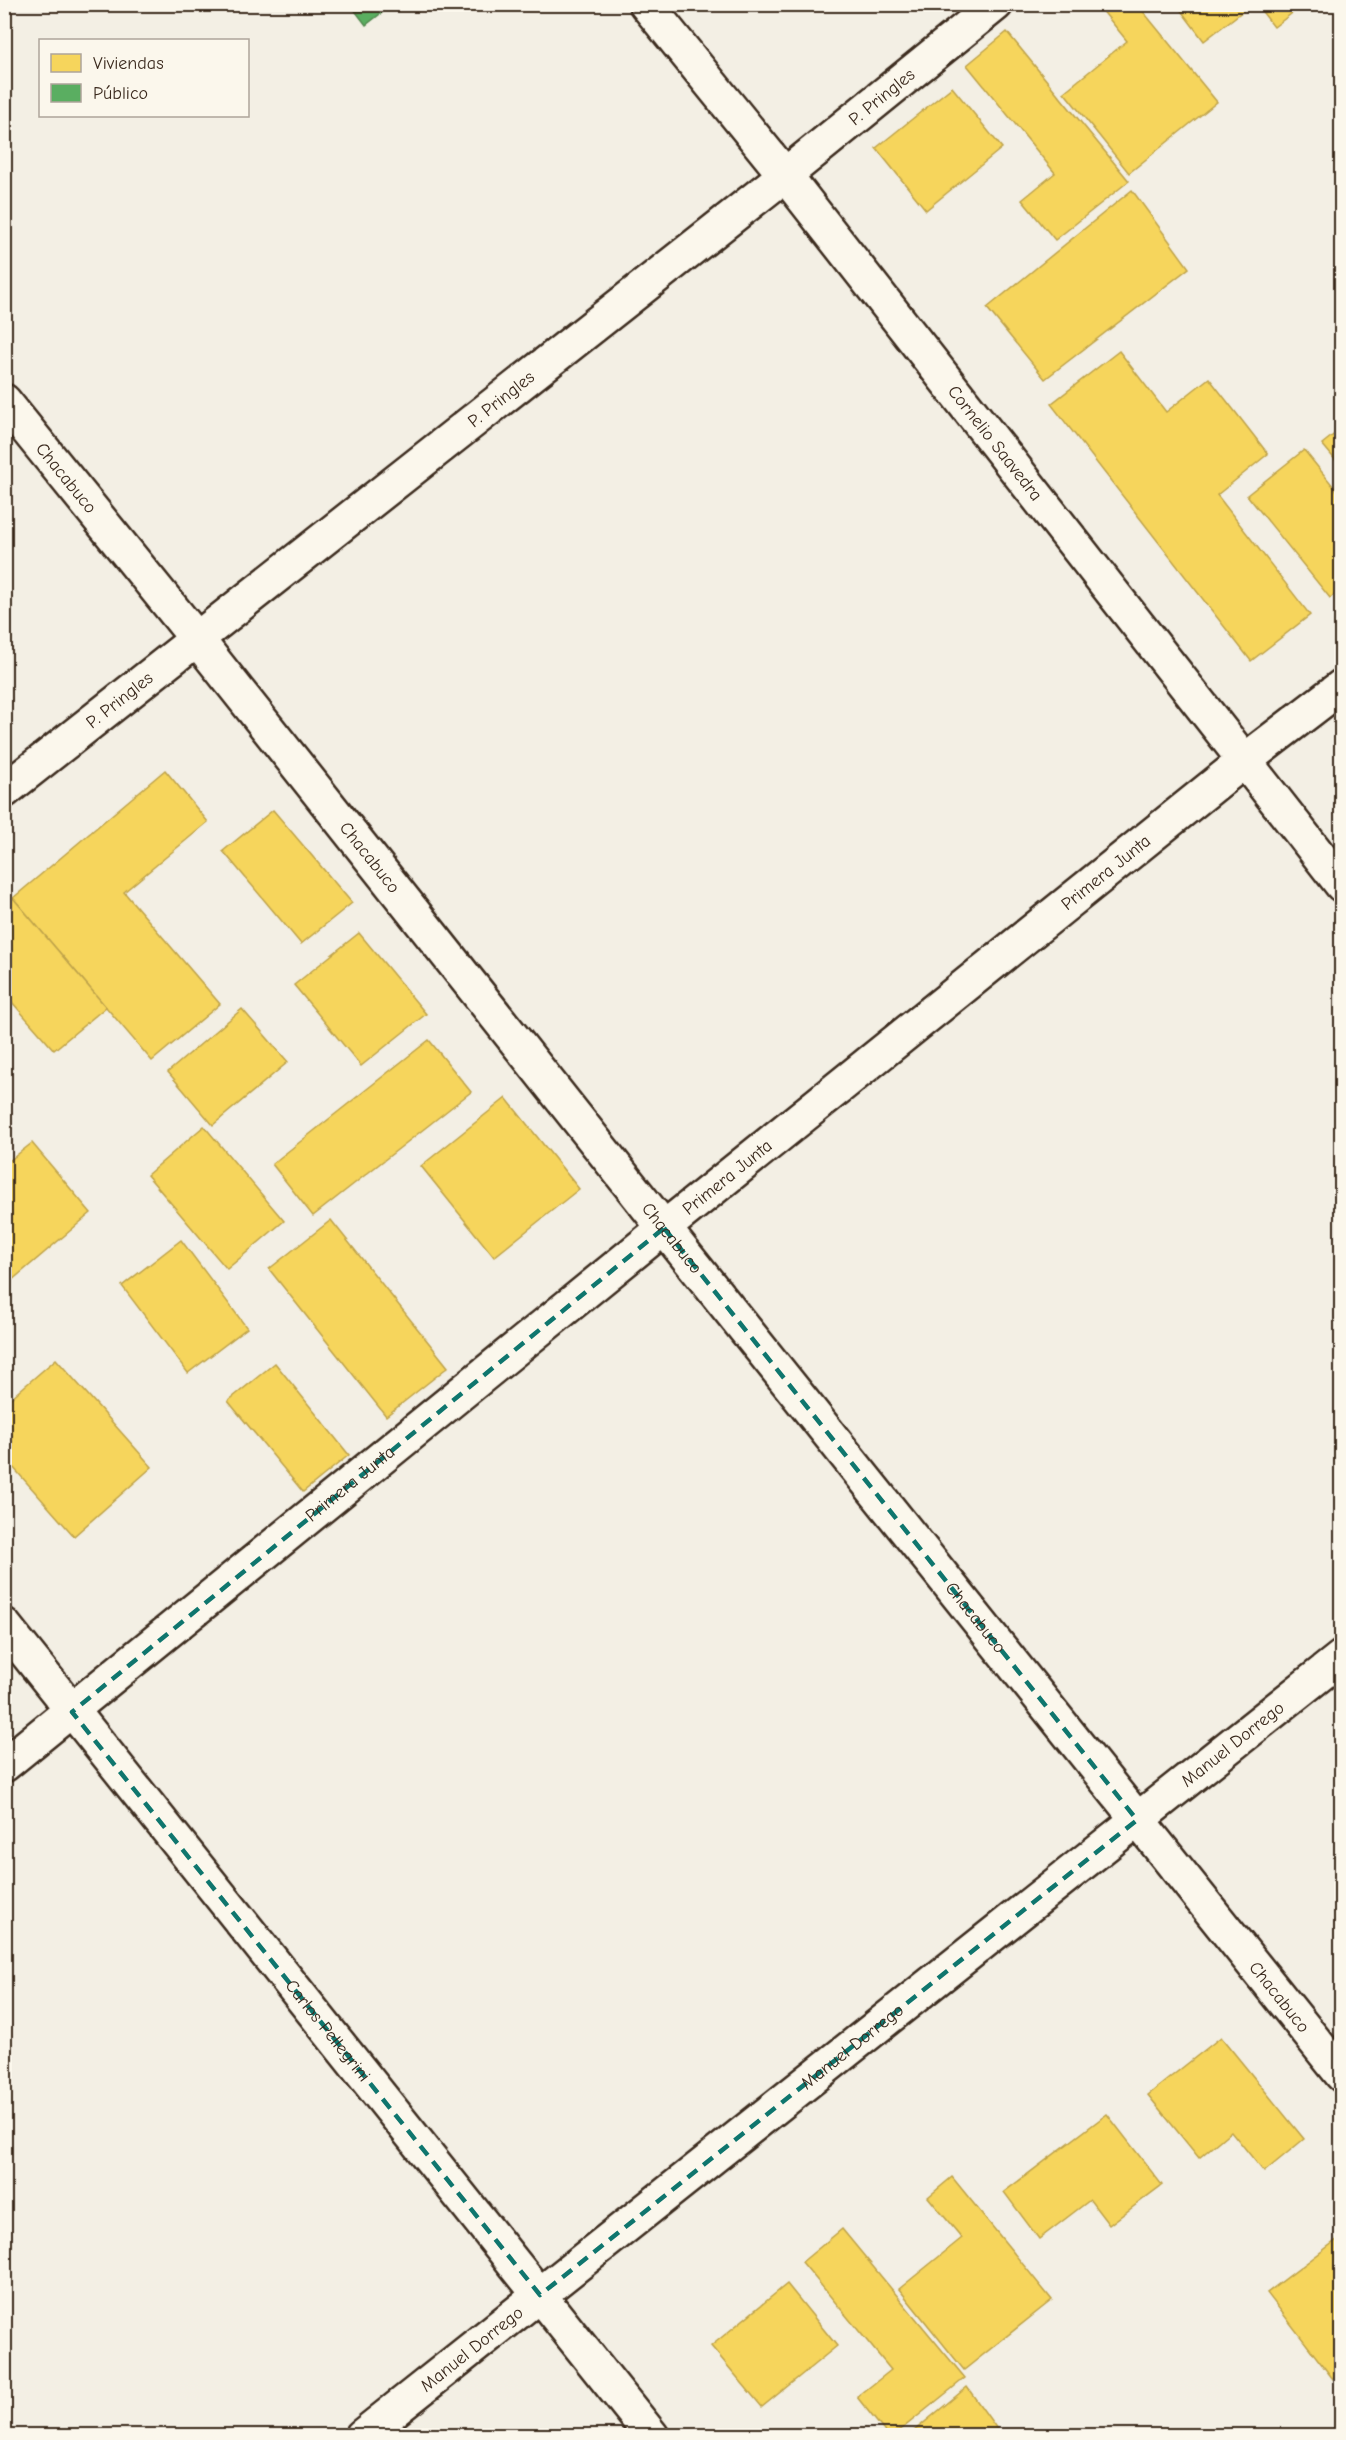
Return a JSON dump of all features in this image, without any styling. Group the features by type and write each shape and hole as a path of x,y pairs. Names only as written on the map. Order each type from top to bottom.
{"street":[{"name":"Cornelio Saavedra","path":"646,4 784,175 1341,885"},
{"name":"P. Pringles","path":"4,791 784,175 996,4"},
{"name":"Chacabuco","path":"4,401 196,638 1341,2075"},
{"name":"Primera Junta","path":"4,1765 72,1712 664,1228 1244,761 1341,686"},
{"name":"Carlos Pellegrini","path":"4,1625 652,2436"},
{"name":"Manuel Dorrego","path":"362,2436 1341,1657"}],"highlighted area":[{"path":"664,1228 1137,1820 540,2295 72,1712"}],"building: Viviendas":[{"path":"1097,4 1137,4 1217,102 1129,173 1064,92 1127,41"},
{"path":"1176,4 1252,4 1204,41"},
{"path":"1256,4 1304,4 1274,27"},
{"path":"1007,32 1129,181 1055,240 1022,200 1055,173 967,65"},
{"path":"952,87 1002,148 926,210 876,148"},
{"path":"1132,190 1189,268 1045,379 987,308"},
{"path":"1119,351 1166,412 1209,378 1268,454 1217,495 1310,615 1251,661 1051,404"},
{"path":"1342,428 1342,468 1322,444"},
{"path":"1304,450 1342,497 1342,589 1330,598 1247,495"},
{"path":"165,770 208,822 124,892 220,1004 152,1061 13,898"},
{"path":"273,810 352,903 301,944 223,851"},
{"path":"13,898 106,1007 54,1050 4,993 4,906"},
{"path":"359,933 426,1014 361,1066 294,985"},
{"path":"242,1009 288,1062 213,1125 168,1072"},
{"path":"429,1040 471,1092 313,1216 272,1164"},
{"path":"506,1098 579,1189 494,1257 421,1166"},
{"path":"204,1126 284,1221 227,1269 147,1175"},
{"path":"32,1143 91,1213 4,1287 4,1165"},
{"path":"331,1220 448,1367 386,1416 269,1269"},
{"path":"181,1240 247,1328 188,1373 122,1286"},
{"path":"56,1359 152,1467 74,1536 4,1457 4,1404"},
{"path":"275,1363 349,1455 303,1492 228,1401"},
{"path":"1221,2037 1304,2139 1264,2172 1231,2131 1199,2158 1148,2095"},
{"path":"1107,2114 1162,2185 1109,2225 1090,2200 1039,2239 1004,2192"},
{"path":"952,2177 1052,2300 964,2370 899,2289 962,2238 928,2197"},
{"path":"842,2229 965,2378 893,2436 888,2436 857,2397 891,2370 802,2262"},
{"path":"1342,2236 1342,2373 1333,2379 1267,2293"},
{"path":"787,2284 837,2346 762,2407 711,2346"},
{"path":"967,2387 1002,2436 908,2436"}],"building: Público":[{"path":"350,4 393,4 366,25"}]}
